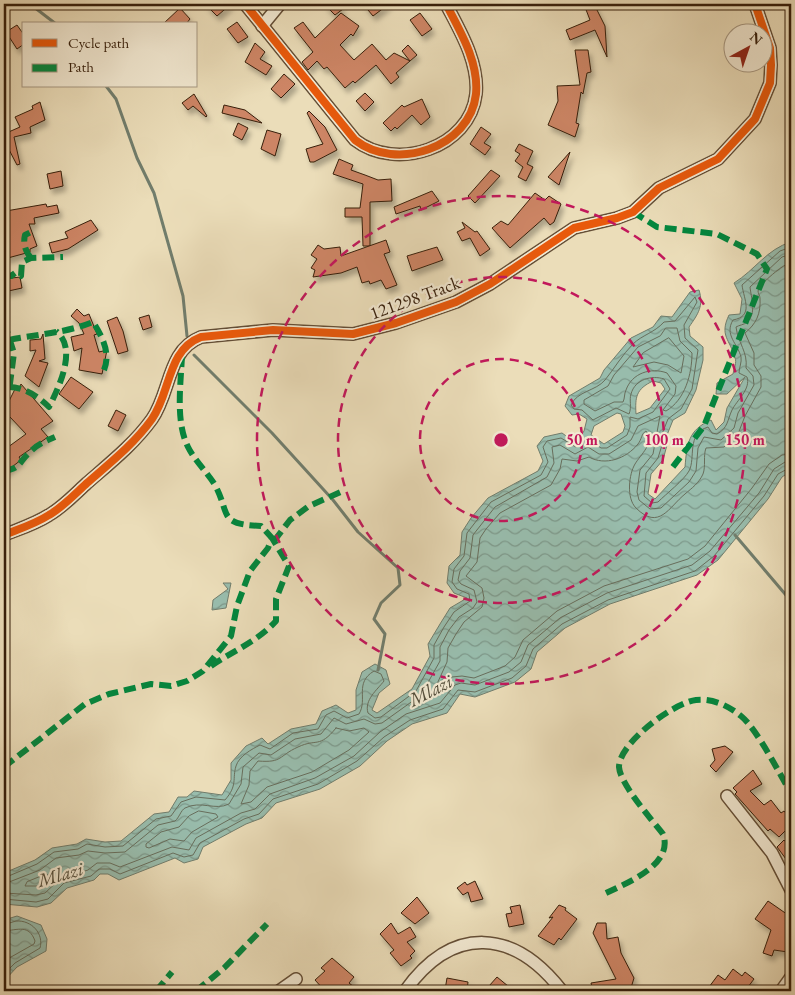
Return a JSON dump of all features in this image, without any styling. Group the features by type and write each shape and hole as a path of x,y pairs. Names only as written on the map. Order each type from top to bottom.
{"street":[{"path":"244,4 355,140 370,149 406,155 438,146 448,139 468,116 475,99 476,76 472,61 446,4"},
{"path":"262,26 280,4"},
{"name":"121298 Track","path":"4,535 33,524 50,514 134,441 162,404 173,366 185,346 193,340 201,337 273,330 353,334 396,323 456,302 490,284 574,228 617,218 633,212 659,188 718,159 755,119 770,83 770,48 755,4"},
{"path":"727,796 772,853 791,890"},
{"path":"405,991 413,980 435,960 456,948 474,942 492,942 527,956 540,966 562,991"},
{"path":"781,991 791,977"},
{"path":"279,991 296,979"}],"water":[{"name":"Mlazi","path":"791,242 791,471 782,477 768,499 718,560 697,575 610,604 565,628 537,652 531,669 515,682 475,697 460,694 447,713 412,724 387,741 360,766 320,789 276,803 262,818 246,824 203,847 198,859 184,863 175,858 119,880 108,874 100,874 94,880 67,888 51,903 37,907 4,904 4,873 35,860 52,848 77,844 86,839 105,842 121,841 154,814 169,812 178,797 187,797 194,791 222,795 231,780 231,763 246,746 262,738 268,744 291,729 316,724 322,711 336,705 348,713 356,710 356,690 362,672 375,664 386,670 390,684 379,693 372,710 377,713 412,689 430,656 428,644 440,624 450,608 467,598 454,593 447,583 449,566 460,555 462,532 471,518 488,498 538,471 543,461 537,446 544,437 562,433 576,443 584,431 587,419 579,414 572,415 565,406 569,396 600,378 604,370 631,338 653,327 661,316 672,317 690,292 699,290 701,301 699,310 689,327 690,336 703,347 703,360 696,390 685,413 673,420 667,435 667,445 663,460 651,474 648,494 655,499 685,467 688,445 693,433 711,420 716,430 724,422 727,408 745,377 727,394 716,394 717,383 733,374 736,364 725,333 729,315 740,314 742,299 734,283 783,245","holes":["653,381 661,383 665,389 650,408 636,414 636,398 640,390","617,413 621,414 625,426 623,432 604,444 591,435 594,426"]},
{"path":"223,583 231,583 226,608 212,610 213,600 228,589"},
{"path":"17,916 41,925 47,939 46,951 17,967 4,981 4,920"}],"building":[{"path":"205,4 231,4 217,16"},
{"path":"324,4 338,4 343,9 335,15"},
{"path":"363,4 389,4 373,16"},
{"path":"594,4 605,26 607,57 595,30 570,40 566,30 590,20 585,7"},
{"path":"180,8 190,19 188,22 165,22"},
{"path":"341,13 359,26 353,36 351,34 340,45 354,60 372,44 386,60 394,53 410,61 396,73 399,77 391,84 376,65 355,83 353,81 345,88 327,67 324,69 317,61 308,70 302,62 313,52 294,28 303,22 315,38"},
{"path":"420,13 432,29 422,36 410,20"},
{"path":"237,22 248,37 238,43 227,29"},
{"path":"17,25 22,32 22,45 17,49 6,32"},
{"path":"255,43 265,52 260,59 272,66 266,75 245,62"},
{"path":"408,45 417,55 410,61 402,51"},
{"path":"575,50 588,50 591,72 587,73 583,94 581,92 576,123 579,124 575,137 548,125 558,101 557,86 580,85"},
{"path":"284,74 295,84 281,98 271,89"},
{"path":"365,93 374,102 365,111 356,101"},
{"path":"194,94 206,117 193,106 188,110 182,103"},
{"path":"422,99 430,117 421,125 412,115 397,129 395,127 391,131 383,123 402,105 404,107"},
{"path":"40,102 45,120 30,127 31,133 14,137 20,164 17,165 4,140 4,134 20,127 15,117 33,109 32,106"},
{"path":"224,105 245,110 262,123 222,113"},
{"path":"309,111 325,127 337,150 314,162 310,162 306,149 323,144 307,113"},
{"path":"238,123 248,128 242,140 233,135"},
{"path":"481,127 491,134 484,143 491,147 485,155 470,144"},
{"path":"267,130 281,134 275,156 261,149"},
{"path":"519,144 533,151 527,164 533,167 526,181 518,177 523,167 515,161 520,154 515,151"},
{"path":"570,152 559,185 548,177"},
{"path":"339,159 353,165 351,170 378,180 391,179 392,201 370,202 370,246 363,246 362,217 345,217 345,208 360,208 363,184 333,174"},
{"path":"491,170 500,176 475,203 468,196"},
{"path":"61,171 63,186 50,189 47,174"},
{"path":"432,191 439,201 421,210 420,206 396,214 394,207"},
{"path":"535,193 545,200 549,196 561,204 554,222 550,225 544,218 510,248 492,228 501,221 508,225"},
{"path":"46,204 47,207 57,205 59,213 34,218 35,224 29,224 37,246 30,249 30,252 4,259 4,219 6,218 6,211"},
{"path":"91,220 98,230 68,249 52,253 49,243 68,238 65,232"},
{"path":"462,222 475,232 477,231 490,249 480,256 470,238 462,241 457,232 465,228"},
{"path":"386,240 390,252 384,254 397,285 386,289 381,280 370,284 369,281 362,283 357,267 341,273 313,277 315,270 311,268 317,259 311,255 318,245 324,249 340,247 341,256"},
{"path":"437,247 443,260 412,271 407,256"},
{"path":"20,277 22,288 4,292 4,279"},
{"path":"77,309 84,316 89,314 97,334 94,335 99,352 107,350 102,374 79,370 82,348 74,351 71,337 84,334 79,323 71,316"},
{"path":"149,315 152,327 143,330 139,318"},
{"path":"117,317 128,351 118,354 107,321"},
{"path":"43,334 45,359 39,361 48,363 39,387 25,376 36,350 30,351 30,340 41,339"},
{"path":"71,377 93,392 79,409 59,394"},
{"path":"21,384 53,421 41,429 48,437 19,457 21,460 4,473 4,450 26,434 10,417 4,421 4,411 15,389 18,390"},
{"path":"116,410 126,415 118,431 108,426"},
{"path":"725,746 733,752 716,772 710,766 715,760 712,749"},
{"path":"753,770 762,784 750,791 764,805 771,800 781,813 784,811 791,819 791,825 779,837 770,829 768,831 735,794 737,792 733,788"},
{"path":"784,840 791,848 791,854 786,859 777,847"},
{"path":"475,881 483,899 471,902 468,892 463,895 457,888 465,882 467,885"},
{"path":"417,897 429,913 415,924 401,913"},
{"path":"768,901 791,917 791,938 788,952 774,950 772,956 763,953 771,930 755,919"},
{"path":"520,905 524,924 509,927 506,914 512,913 510,907"},
{"path":"559,905 566,908 565,910 577,919 561,940 559,938 554,945 538,936 553,917 549,918"},
{"path":"391,923 398,934 410,927 416,937 407,942 415,951 410,956 412,958 401,966 390,953 394,950 380,934"},
{"path":"597,923 606,923 607,939 618,937 621,953 634,978 630,991 593,991 591,983 616,979 593,933"},
{"path":"332,958 354,977 349,983 359,991 325,991 315,980 325,971 321,968"},
{"path":"733,969 742,976 745,972 754,979 745,991 706,991 718,975 725,980"},
{"path":"497,977 514,991 495,991 489,986"},
{"path":"447,978 468,982 467,991 445,990"}],"waterway":[{"path":"30,4 53,22"},
{"path":"108,88 116,99 137,158 154,193 183,296 187,336"},
{"path":"194,355 272,433 333,500 358,532 398,568 400,585 381,603 374,619 385,634 378,670"},
{"path":"735,535 791,601"}],"marked path":[{"path":"633,212 657,227 717,234 757,254 767,269 704,426 672,468"},
{"path":"31,258 26,250 24,238 25,235 33,231"},
{"path":"4,275 11,276 15,273 21,276 22,262 31,258 63,257"},
{"path":"4,322 14,353 9,391 4,394"},
{"path":"9,340 62,331 93,322 100,333 106,351 104,370"},
{"path":"9,387 15,387 31,393 49,407 61,379 66,357 66,347 56,331"},
{"path":"4,767 85,704 109,694 151,684 171,686 187,681 203,671 231,636 237,606 250,571 268,548 272,538 261,526 247,525 231,520 225,511 215,485 188,447 181,426 180,414 182,355"},
{"path":"4,471 14,468 36,446 55,437"},
{"path":"274,541 290,520 309,506 343,491"},
{"path":"211,666 253,640 276,621 276,599 289,566 272,538"},
{"path":"606,893 647,871 662,854 665,845 663,834 630,792 619,767 621,757 637,736 674,708 696,700 708,700 726,706 736,712 754,731 791,793"},
{"path":"196,991 224,968 267,924"},
{"path":"156,991 172,972"}],"cycle path":[{"path":"245,4 355,140 372,149 390,154 410,154 429,149 446,141 460,128 471,113 476,94 475,70 467,47 446,4"},
{"path":"4,535 33,524 54,512 130,445 152,419 182,352 190,343 201,337 273,330 353,334 396,323 456,302 490,284 574,228 617,218 633,212 659,188 718,159 755,119 770,83 770,48 755,4"}]}
